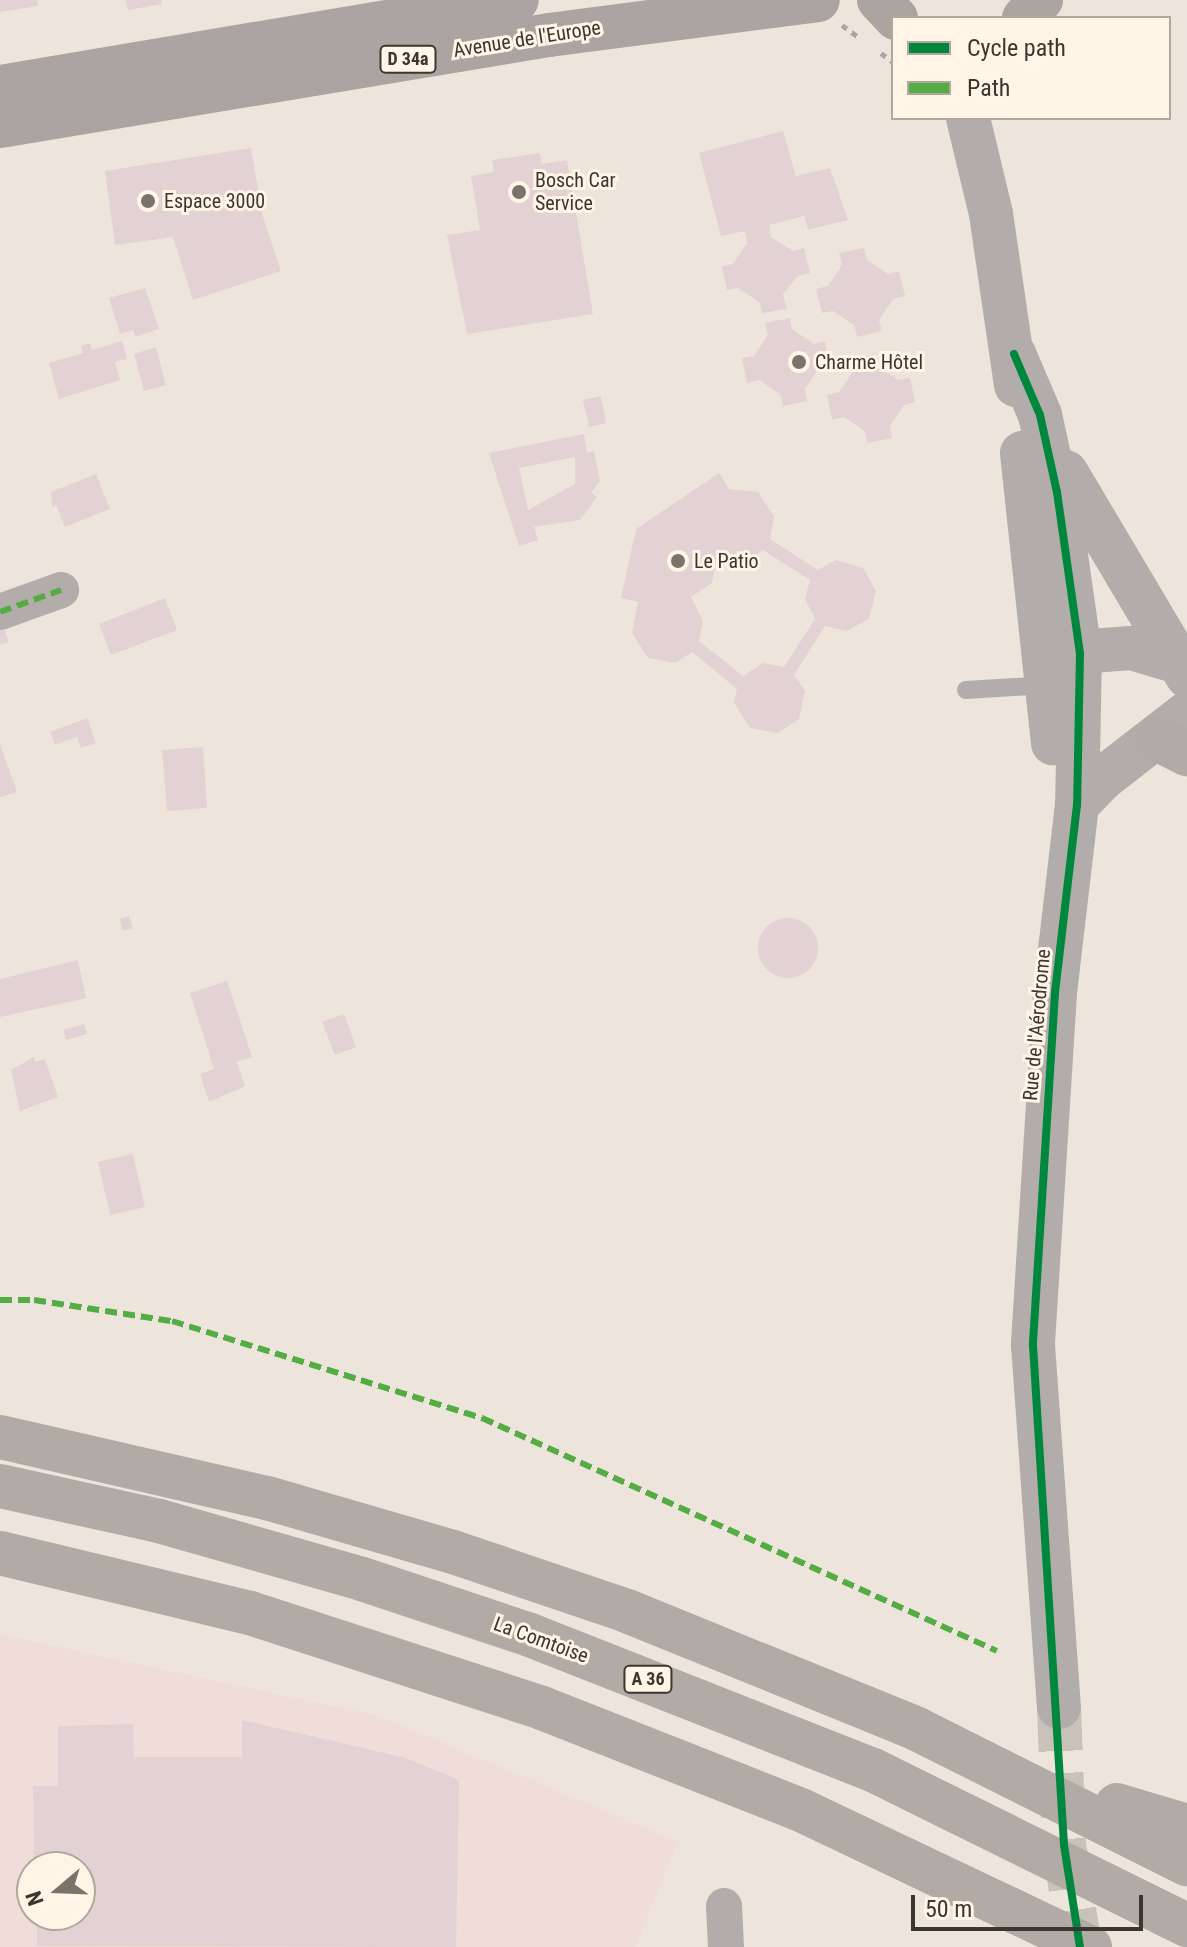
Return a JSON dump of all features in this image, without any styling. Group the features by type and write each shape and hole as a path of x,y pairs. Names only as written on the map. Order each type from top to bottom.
{"highway":[{"path":"0,1437 90,1455 267,1498 547,1582 823,1689 1044,1788 1187,1864"},
{"name":"La Comtoise","path":"0,1486 82,1503 403,1592 702,1699 899,1783 1187,1925"},
{"path":"0,1553 72,1568 369,1649 632,1741 885,1847 1090,1947"},
{"path":"1044,1788 1187,1826"}],"main road":[{"name":"Avenue de l'Europe","path":"0,87 517,0"},
{"name":"Avenue de l'Europe","path":"0,126 549,35 818,0"},
{"path":"879,0 894,16"},
{"path":"1026,16 1041,0"}],"street":[{"name":"Rue de l'Aérodrome","path":"968,120 991,214 1014,354 1063,685 1077,805 1059,945"},
{"name":"Rue de l'Aérodrome","path":"991,214 998,120"},
{"name":"Rue de l'Aérodrome","path":"1014,354 1040,415 1057,492 1063,685 1059,945 1033,1345 1059,1707"},
{"path":"1040,415 1092,522 1182,669"},
{"path":"0,612 61,590"},
{"path":"1063,685 1131,648 1182,669"},
{"path":"1063,685 1177,736"},
{"path":"1077,805 1102,779 1177,736"},
{"path":"724,1906 726,1947"}],"lane":[{"path":"966,690 1063,685"}],"shaded area":[{"path":"0,1634 380,1716 678,1841 635,1947 0,1947"}],"building":[{"path":"0,0 37,0 38,6 0,12"},
{"path":"126,0 161,0 162,4 128,10"},
{"path":"783,131 796,176 830,168 848,220 808,230 804,216 769,225 771,237 793,251 804,248 810,273 798,276 783,294 787,309 762,313 759,302 738,288 727,290 722,266 733,264 747,243 745,231 721,236 699,153"},
{"path":"251,148 263,217 281,271 193,300 173,237 115,245 105,171"},
{"path":"540,153 542,164 567,160 593,314 467,334 447,235 480,230 471,176 494,172 492,160"},
{"path":"864,248 867,260 888,274 899,271 905,296 893,299 879,320 882,331 857,337 854,325 833,311 822,313 816,289 828,286 842,265 839,253"},
{"path":"145,288 159,329 135,337 133,330 120,334 109,298"},
{"path":"790,318 792,329 814,344 825,341 830,366 819,368 805,389 807,401 783,406 780,394 759,380 747,383 742,358 754,356 768,335 765,323"},
{"path":"122,341 127,359 115,362 120,380 59,399 49,363 83,353 81,346 90,343 92,350"},
{"path":"156,347 166,385 144,391 134,354"},
{"path":"874,354 877,366 898,380 910,378 915,402 904,405 890,426 892,438 867,443 865,431 844,417 832,420 827,395 839,392 853,372 850,360"},
{"path":"601,396 606,423 589,427 583,400"},
{"path":"584,434 587,453 594,451 600,481 591,493 597,497 580,520 534,527 538,540 519,546 489,453","holes":["575,457 575,484 528,510 519,468"]},
{"path":"719,473 729,489 758,492 774,517 770,539 818,570 836,560 863,568 876,591 869,619 846,631 825,626 794,675 805,691 799,719 778,733 750,728 734,703 737,689 692,652 675,663 648,658 632,633 638,602 621,598 636,529","holes":["763,550 810,580 805,599 815,619 784,667 763,663 743,676 699,641 703,621 691,597 712,583 717,557 745,562"]},
{"path":"96,474 110,509 65,527 56,505 52,507 51,492"},
{"path":"165,598 177,630 111,655 99,624"},
{"path":"4,629 9,642 0,645 0,630"},
{"path":"87,718 96,743 81,748 77,737 55,745 50,732"},
{"path":"0,744 17,792 0,797"},
{"path":"203,747 207,808 167,811 162,750"},
{"path":"129,916 133,928 123,931 119,919"},
{"path":"788,918 809,927 818,948 809,969 788,978 767,969 758,948 767,927"},
{"path":"78,960 86,998 0,1017 0,979"},
{"path":"227,981 252,1057 237,1062 245,1086 209,1102 200,1074 214,1069 190,993"},
{"path":"344,1014 356,1047 335,1055 322,1022"},
{"path":"84,1024 87,1034 66,1040 63,1030"},
{"path":"34,1057 35,1062 45,1059 58,1097 20,1111 11,1070"},
{"path":"133,1154 145,1207 110,1215 98,1162"},
{"path":"242,1720 406,1758 459,1780 456,1947 37,1946 37,1931 96,1931 96,1851 34,1851 33,1786 58,1786 58,1726 133,1724 134,1757 242,1757"}],"tunnel":[{"path":"1059,1707 1064,1845 1080,1947"}],"marked path":[{"path":"0,612 61,590"},
{"path":"0,1300 34,1300 172,1321 482,1418 997,1651"}],"cycle path":[{"path":"1014,354 1040,415 1057,492 1080,654 1077,805 1055,993 1033,1345 1064,1845 1080,1947"}],"place":[{"name":"Bosch Car Service","path":"519,192"},
{"name":"Espace 3000","path":"148,201"},
{"name":"Charme Hôtel","path":"799,362"},
{"name":"Le Patio","path":"678,561"}]}
